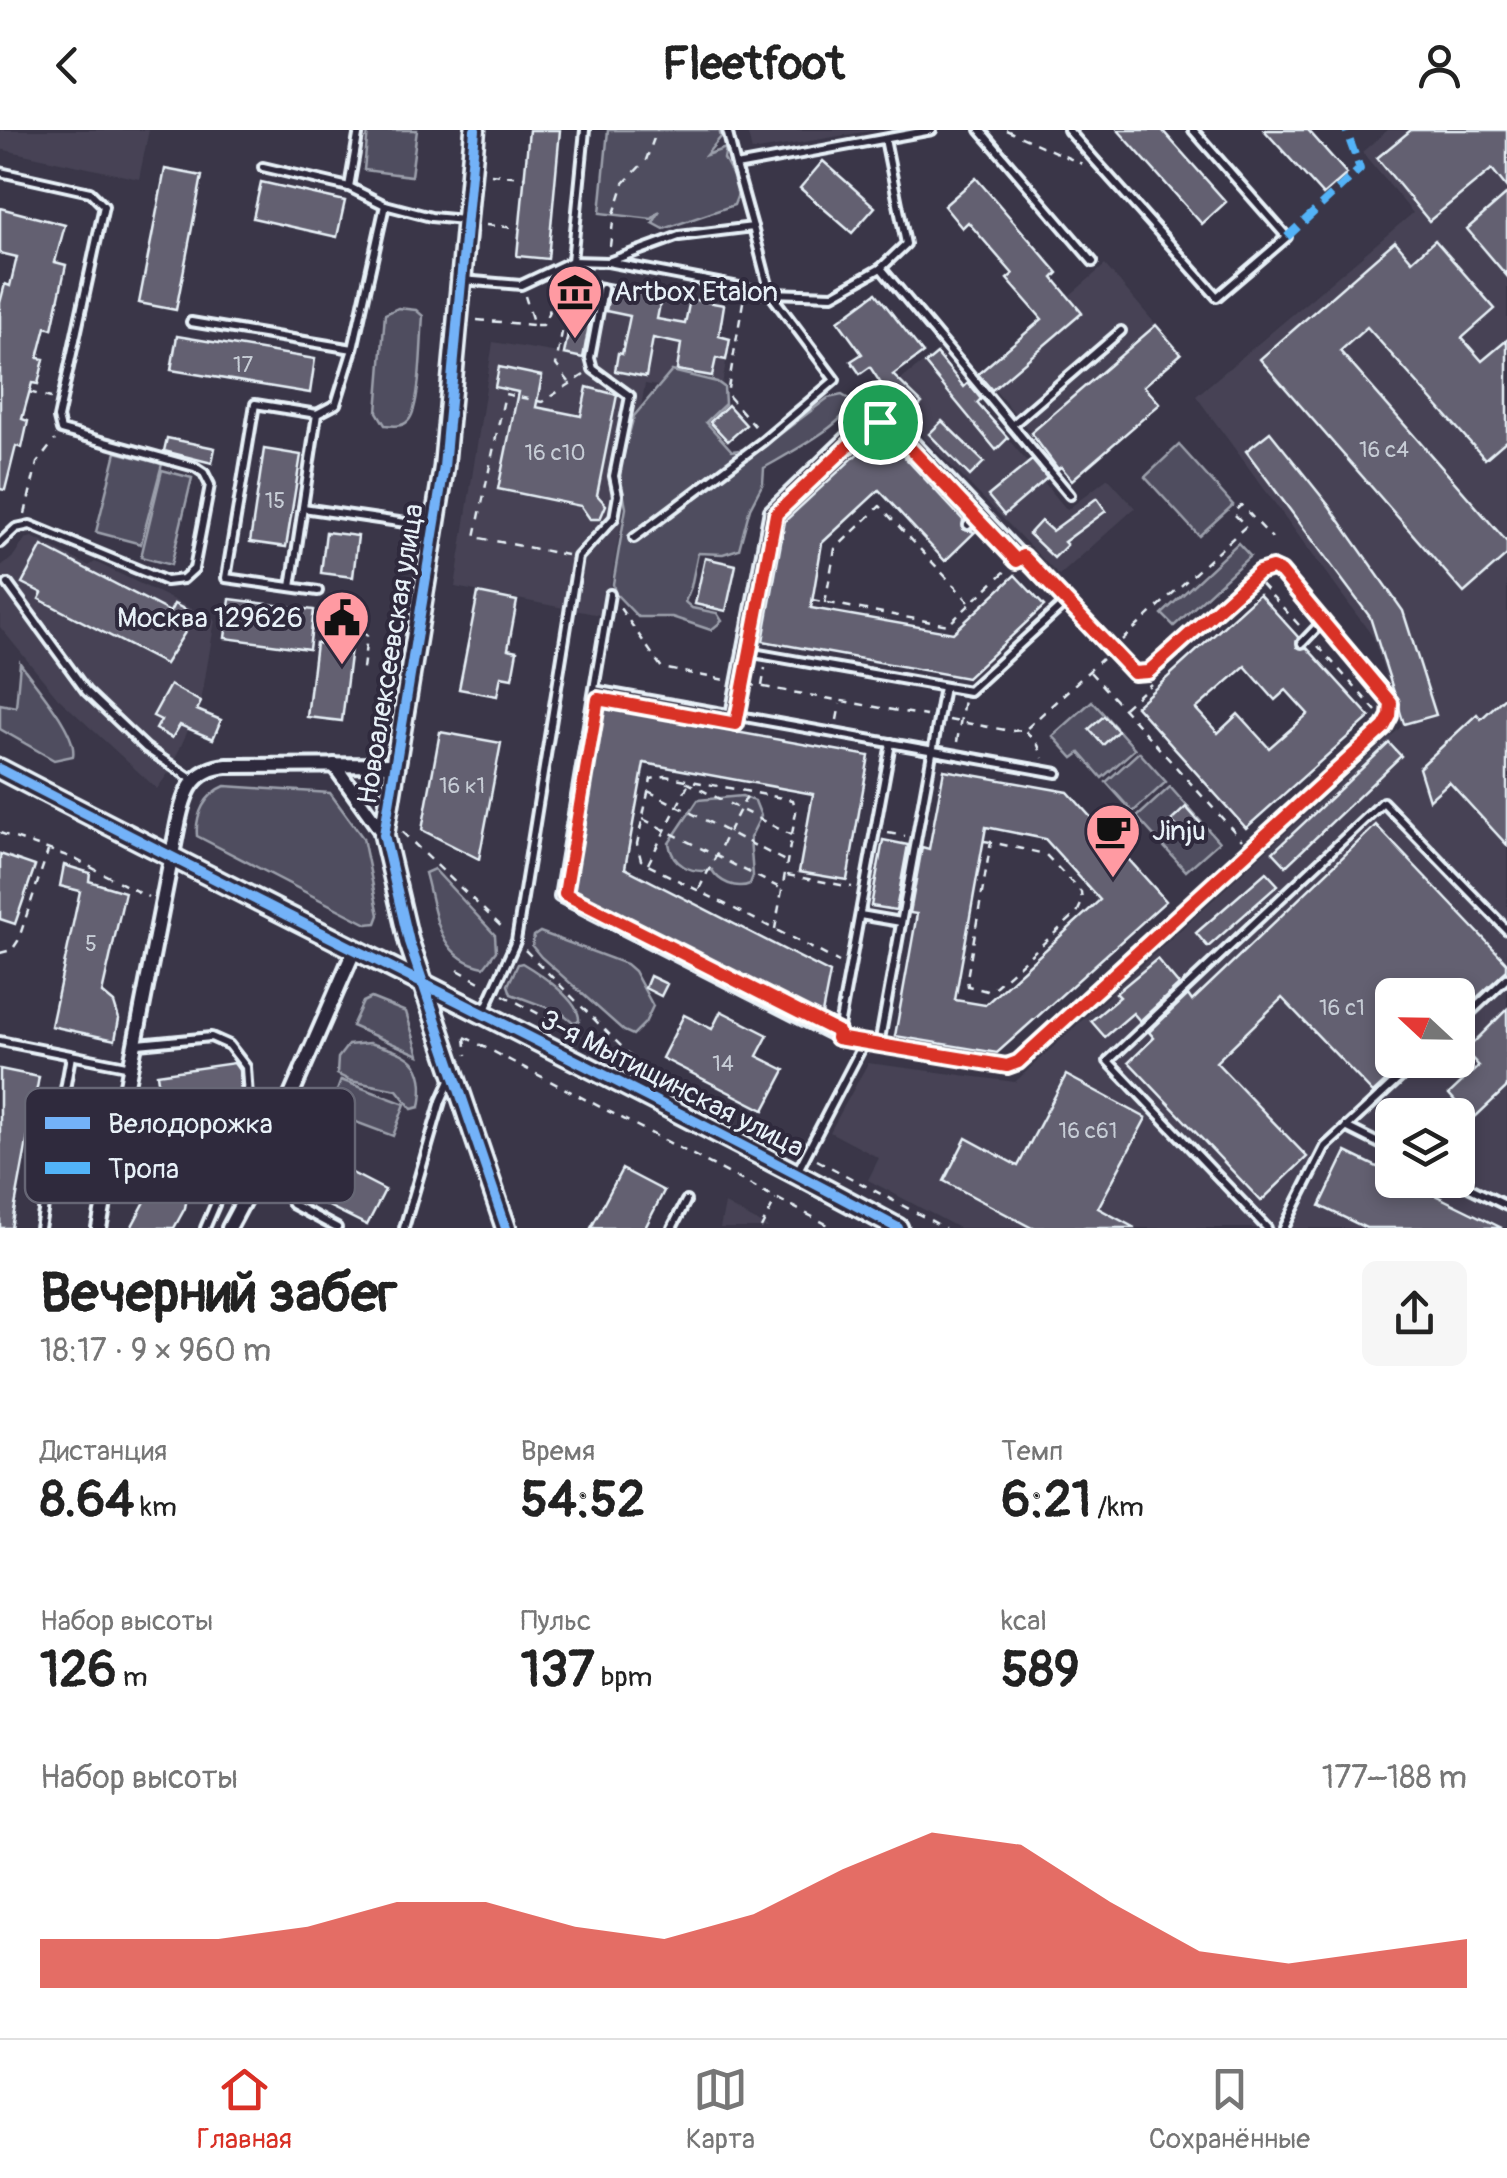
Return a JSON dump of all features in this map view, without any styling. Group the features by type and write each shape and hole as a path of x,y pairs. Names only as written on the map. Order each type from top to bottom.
{"street":[{"name":"Новоалексеевская улица","path":"384,835 444,467 475,130"},
{"name":"Новоалексеевская улица","path":"334,765 384,835 422,984 506,1228"},
{"path":"128,1088 182,801 193,780 214,767 394,765"},
{"name":"3-я Мытищинская улица","path":"0,768 898,1228"},
{"path":"294,1088 354,951"},
{"path":"99,1228 104,1203"},
{"path":"230,1228 243,1203"}],"lane":[{"path":"350,187 359,130"},
{"path":"573,262 585,130"},
{"path":"634,538 835,380 770,293 727,130"},
{"path":"736,166 932,130"},
{"path":"980,130 1094,262"},
{"path":"1068,130 1217,297 1287,237 1193,130"},
{"path":"461,280 522,285 573,262 608,262 770,293 833,295 881,268 906,244 886,138"},
{"path":"263,167 350,187 385,205 432,217 466,220"},
{"path":"0,172 90,192 104,206 58,422 63,432 194,467 204,473 210,491 194,569 179,581 166,581 30,525 22,526 0,543"},
{"path":"318,591 226,578 255,404 316,414 336,404 353,349 385,205"},
{"path":"608,262 679,236 754,227"},
{"path":"881,268 1070,495"},
{"path":"484,1013 516,941 578,557 614,518 618,494 614,476 630,396 593,369 590,358 603,289"},
{"path":"192,322 353,349"},
{"path":"1012,425 1121,330"},
{"path":"291,588 316,414"},
{"path":"610,594 559,898 837,1038 1000,1066 1018,1062 1384,727 1392,710 1389,696 1281,572 1266,569 1144,674 1134,673 897,423 882,415 867,416 769,510 730,714"},
{"path":"303,508 434,527"},
{"path":"968,525 982,512"},
{"path":"8,584 86,691 146,748 193,780"},
{"path":"742,651 966,692 1066,602"},
{"path":"1306,639 1323,621"},
{"path":"879,1046 944,687"},
{"path":"594,690 1057,774"},
{"path":"837,1038 890,744"},
{"path":"1267,1228 1108,1061 1383,802 1507,930"},
{"path":"860,915 901,922"},
{"path":"1475,1008 1507,978"},
{"path":"136,1044 211,1037 230,1046 246,1067 247,1088"},
{"path":"0,1041 132,1067"},
{"path":"796,1174 864,1043"},
{"path":"65,1088 71,1056"},
{"path":"404,1228 441,1102 454,1074"},
{"path":"1284,1228 1325,1147 1399,1078"},
{"path":"1346,1127 1375,1142"},
{"path":"1475,1190 1507,1206"},
{"path":"672,1228 686,1201"},
{"path":"40,1228 45,1203"},
{"path":"205,1228 214,1203"},
{"path":"292,1203 337,1228"}],"path":[{"path":"608,262 614,214 624,183 646,160 657,130"},
{"path":"1006,130 1110,177"},
{"path":"491,174 524,177"},
{"path":"486,225 520,228"},
{"path":"570,384 556,365 573,262"},
{"path":"477,320 543,326 554,297 555,269"},
{"path":"522,285 534,325"},
{"path":"746,288 726,394 766,438"},
{"path":"578,557 476,537 505,394 542,402 593,369"},
{"path":"29,392 62,400"},
{"path":"22,526 37,463 63,432"},
{"path":"755,685 1018,732 1025,730 1246,526 1233,512 1241,505 1272,538"},
{"path":"825,603 834,549 880,506 971,604"},
{"path":"812,600 948,625 1023,556"},
{"path":"1262,584 1306,639 1381,716"},
{"path":"318,591 332,594 367,636 364,669"},
{"path":"610,594 662,668 736,682"},
{"path":"762,686 767,656"},
{"path":"1090,670 1243,841"},
{"path":"1124,708 1152,684"},
{"path":"954,755 966,692"},
{"path":"1025,730 1040,750 1046,772"},
{"path":"775,930 792,835 796,805 793,800 680,779 657,776 651,780 637,853 648,865 698,890 775,930 850,968"},
{"path":"648,865 690,782"},
{"path":"690,782 792,835"},
{"path":"647,790 788,862"},
{"path":"698,890 749,791"},
{"path":"642,818 782,889"},
{"path":"875,831 917,838"},
{"path":"0,833 73,858 150,898"},
{"path":"984,841 991,842 1045,854 1081,892 1082,902 1076,913 996,986 982,990 968,986 966,978 991,842"},
{"path":"0,953 12,950 18,941 48,849"},
{"path":"785,874 864,889"},
{"path":"458,970 945,1228"},
{"path":"465,1037 834,1228"},
{"path":"656,1085 660,1078"},
{"path":"761,1228 777,1198"}],"shaded area":[{"path":"0,130 149,130 139,179 0,149"},
{"path":"368,130 417,130 411,176 364,170"},
{"path":"608,130 719,130 721,137 706,155 726,148 724,159 740,189 734,205 664,229 653,223 660,211 652,219 600,213"},
{"path":"747,130 875,130 752,151"},
{"path":"1388,130 1507,130 1507,1228 959,1228 868,1180 879,1158 830,1132 868,1063 1015,1082 1402,726 1373,637 1196,396 1413,213 1362,152"},
{"path":"1105,265 1181,354 1145,386 1160,404 1072,480 980,373"},
{"path":"579,278 724,305 719,336 730,339 720,396 645,384 605,616 455,587 493,342 564,354"},
{"path":"398,308 416,310 423,316 421,355 412,414 406,423 391,426 385,425 377,412 385,314"},
{"path":"936,352 1067,510 1108,478 1135,508 1059,576 882,395"},
{"path":"672,371 724,387 725,404 706,422 732,451 763,447 828,398 842,395 852,401 828,429 764,468 763,483 750,508 739,549 723,554 698,553 685,602 692,608 717,613 722,621 711,630 672,617 638,617 615,593 613,584 626,508 619,471 634,416"},
{"path":"1179,445 1233,505 1199,536 1145,477"},
{"path":"116,452 162,464 141,544 96,532"},
{"path":"162,470 192,478 171,565 141,557"},
{"path":"32,537 89,566 95,562 215,620 201,702 169,772 157,789 58,698 0,627 0,568 25,539"},
{"path":"1238,543 1250,556 1174,626 1162,614"},
{"path":"20,663 69,734 73,756 54,760 0,729 0,704 16,707"},
{"path":"1092,701 1135,749 1102,778 1080,753 1073,758 1053,736"},
{"path":"1139,752 1166,782 1133,812 1106,782"},
{"path":"225,786 330,793 363,838 379,915 376,923 367,924 197,836 203,806"},
{"path":"1170,787 1219,842 1186,871 1137,817"},
{"path":"742,796 755,801 761,816 750,838 750,884 734,885 712,870 697,871 678,862 669,843 698,800"},
{"path":"434,869 495,935 496,951 484,967 468,962 447,943 425,873"},
{"path":"540,932 626,964 653,1006 645,1023 633,1035 624,1031 541,957 532,946 534,936"},
{"path":"522,963 566,996 579,1021 573,1022 562,1013 511,994 508,985"},
{"path":"371,998 406,1012 419,1055 352,1026 363,1002"},
{"path":"369,1043 412,1061 421,1079 420,1107 412,1109 397,1090 351,1081 337,1074 338,1058 348,1045"},
{"path":"341,1080 405,1104 393,1136 355,1122 355,1088 338,1088"},
{"path":"725,1204 763,1225 769,1228 720,1228"}],"building":[{"path":"529,130 560,130 548,259 517,256"},
{"path":"1118,130 1162,130 1226,202 1202,224"},
{"path":"1264,130 1308,130 1347,174 1323,195"},
{"path":"1411,130 1507,130 1507,188 1492,169 1429,221 1377,158"},
{"path":"823,161 875,207 852,233 800,188"},
{"path":"165,169 202,176 176,310 139,303"},
{"path":"976,178 1058,273 1053,278 1082,313 992,390 978,374 1042,319 1007,279 1013,274 968,222 962,228 944,206"},
{"path":"261,182 345,201 337,237 253,218"},
{"path":"1507,194 1507,276 1467,229"},
{"path":"0,208 65,225 55,262 66,265 52,329 46,327 38,358 44,359 38,384 32,383 22,419 28,421 22,448 16,446 5,490 0,489 0,303 5,284 10,286 17,257 0,253"},
{"path":"1435,240 1495,309 1462,338 1482,361 1507,340 1507,440 1485,459 1367,327 1340,351 1507,542 1507,555 1464,593 1260,359 1395,241 1412,261"},
{"path":"579,278 602,282 596,288 583,358 564,354"},
{"path":"606,283 662,294 657,319 685,324 690,299 724,305 719,336 730,339 726,360 716,358 712,376 677,370 681,344 653,338 646,377 615,371 630,316 606,311 610,289"},
{"path":"876,293 923,353 893,375 922,403 909,416 891,399 870,367 860,374 851,361 862,354 838,321"},
{"path":"1156,325 1181,354 1144,386 1160,404 1072,480 1061,467 1058,469 1031,433"},
{"path":"177,336 315,359 310,393 171,370"},
{"path":"937,354 964,387 968,383 981,399 977,403 1008,438 996,450 925,364"},
{"path":"499,367 542,376 536,407 581,416 587,387 617,395 597,495 606,505 600,519 590,519 581,506 498,489 518,392 495,387"},
{"path":"728,405 746,425 728,441 710,422"},
{"path":"942,421 984,462 970,476 929,434"},
{"path":"881,432 963,520 963,529 975,532 945,561 879,490 822,543 811,608 953,633 1015,575 1044,606 967,678 763,641 785,521"},
{"path":"1270,432 1330,507 1403,611 1436,715 1404,724 1370,617 1246,451"},
{"path":"167,438 215,448 212,463 164,451"},
{"path":"264,449 301,455 286,547 250,542"},
{"path":"1032,460 1047,478 1004,515 988,496"},
{"path":"1097,498 1106,511 1064,542 1067,545 1054,558 1029,534 1041,521 1052,531"},
{"path":"326,532 358,536 353,577 321,573"},
{"path":"42,546 170,612 174,604 196,615 165,664 39,599 42,593 22,583"},
{"path":"705,558 736,565 726,611 695,604"},
{"path":"478,593 517,601 508,649 517,651 512,678 501,676 497,696 459,689"},
{"path":"1259,594 1298,637 1297,647 1307,648 1370,717 1246,828 1136,706","holes":["1245,666 1275,700 1286,690 1308,714 1269,748 1238,714 1218,733 1196,709"]},
{"path":"230,599 314,610 309,649 225,638"},
{"path":"316,643 351,647 342,721 307,717"},
{"path":"170,685 201,702 197,710 221,720 213,739 180,725 172,738 156,729 161,720 153,716"},
{"path":"1507,695 1507,845 1449,782 1429,800 1419,768 1477,714 1481,719"},
{"path":"603,708 869,756 847,880 799,872 813,794 644,763 625,868 830,973 821,1019 572,892"},
{"path":"1104,716 1118,731 1103,745 1089,729"},
{"path":"440,732 501,743 479,859 422,830"},
{"path":"1389,743 1401,756 1286,866 1273,852"},
{"path":"944,770 1068,792 1166,901 997,1053 895,1036 917,914 910,913 922,847 929,849","holes":["986,827 1045,839 1100,900 985,1005 955,1000"]},
{"path":"1186,807 1200,823 1186,836 1171,821"},
{"path":"1376,825 1507,963 1507,970 1475,999 1475,978 1375,978 1375,1078 1389,1078 1373,1093 1282,998 1216,1062 1307,1157 1261,1201 1129,1062 1154,1038 1149,1032 1188,995 1192,1001"},
{"path":"883,840 908,845 896,910 871,906"},
{"path":"0,854 35,866 15,924 0,919"},
{"path":"64,865 90,873 89,881 125,892 102,993 114,1003 119,1019 115,1040 51,1026 80,891 60,886"},
{"path":"1266,872 1278,885 1208,947 1196,933"},
{"path":"1157,959 1179,985 1140,1021 1133,1013 1105,1037 1091,1021 1120,997 1116,993"},
{"path":"650,976 667,984 661,996 645,988"},
{"path":"1507,1009 1507,1087 1475,1117 1475,1098 1453,1098 1449,1094 1466,1078 1475,1078 1479,1066 1475,1062 1475,1041"},
{"path":"721,1011 768,1035 757,1056 785,1070 764,1110 662,1058 684,1015 712,1029"},
{"path":"234,1063 239,1070 241,1088 159,1088 157,1074"},
{"path":"0,1069 39,1077 37,1088 25,1088 25,1152 11,1228 0,1228"},
{"path":"1066,1075 1146,1118 1098,1208 1135,1228 1032,1228 944,1181 966,1138 1018,1166"},
{"path":"1346,1152 1375,1166 1375,1198 1441,1198 1502,1228 1366,1228 1320,1206"},
{"path":"622,1169 664,1191 645,1228 591,1228"},
{"path":"355,1175 385,1190 367,1225 322,1203 355,1203"},
{"path":"144,1203 186,1203 174,1228 131,1228"}],"marked path":[{"path":"1287,237 1360,169 1346,130"}],"cycle path":[{"path":"475,130 444,467 384,835 409,942 506,1228"},
{"path":"0,769 898,1228"}],"place":[{"name":"Artbox Etalon","path":"575,341"},
{"name":"Москва 129626","path":"342,667"},
{"name":"Jinju","path":"1113,880"}],"route":[{"path":"880,422 892,429 1017,561 1023,556 1134,673 1148,672 1259,572 1272,568 1281,572 1391,703 1384,727 1018,1062 1007,1066 837,1038 838,1032 565,894 598,699 736,724 776,514 871,424 880,422"}]}
